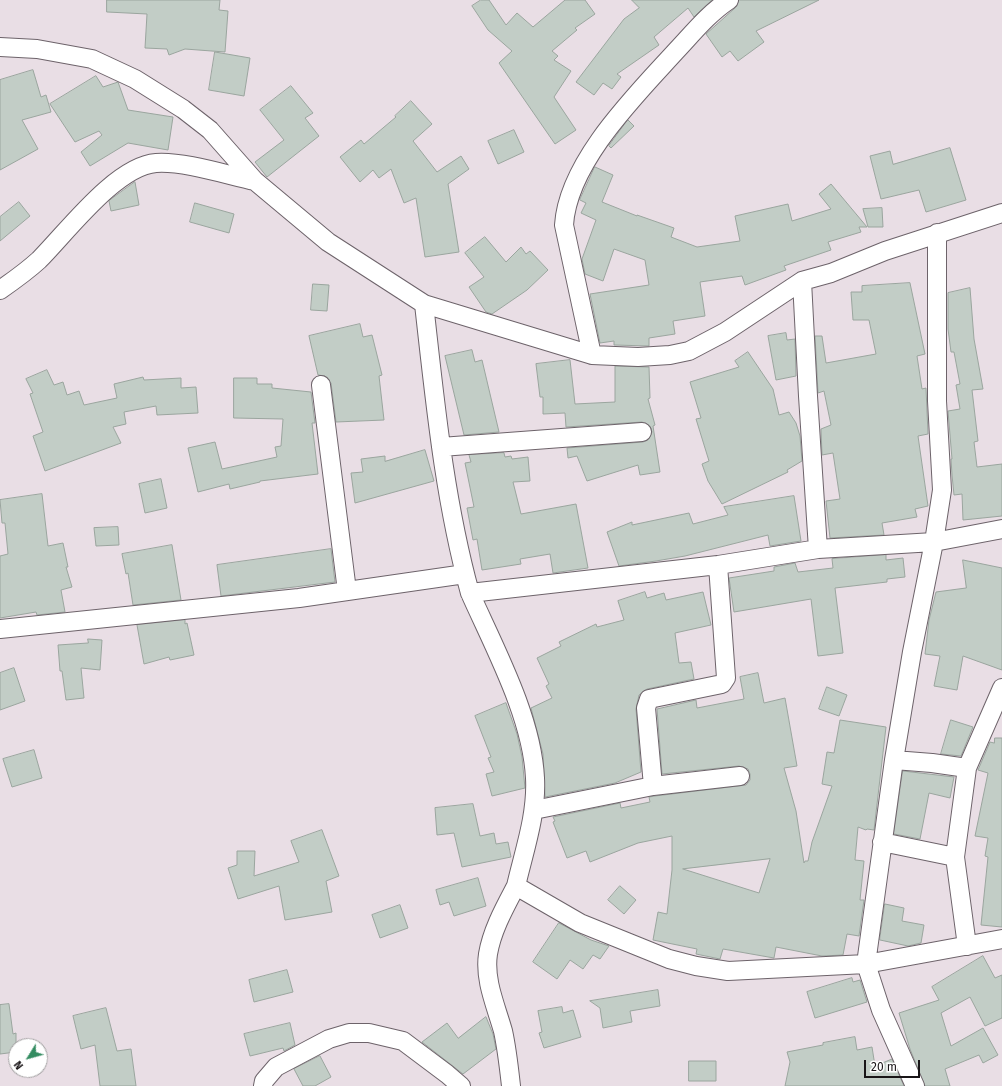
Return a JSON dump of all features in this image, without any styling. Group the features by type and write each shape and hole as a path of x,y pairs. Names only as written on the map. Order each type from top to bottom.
{"street":[{"path":"592,355 564,225 565,209 583,166 614,122 708,16 729,0"},
{"path":"0,47 37,49 92,59 135,79 183,109 210,130 255,181 328,242 424,304 592,355 638,357 670,355 689,351 731,328 802,281 831,273 885,251 937,233 1002,213"},
{"path":"0,290 37,261 104,193 126,173 143,165 157,163 175,164 255,181"},
{"path":"915,1086 881,1010 866,964 894,760 934,542 942,490 937,401 937,233"},
{"path":"802,281 818,549"},
{"path":"424,304 441,448 454,527 465,574 470,593 523,716 536,778 534,810 516,886 502,911 488,954 488,974 494,1006 502,1031 511,1086"},
{"path":"321,385 347,591"},
{"path":"441,448 642,432"},
{"path":"470,593 718,565 818,549 934,542 1002,528"},
{"path":"653,786 646,708 647,702 655,697 722,684 726,678 718,565"},
{"path":"0,629 299,598 465,574"},
{"path":"967,946 954,857 967,768 1002,688"},
{"path":"894,760 967,768"},
{"path":"534,810 653,786 740,776"},
{"path":"882,842 954,857"},
{"path":"516,886 580,923 669,959 696,966 728,971 866,964 1002,939"},
{"path":"263,1086 264,1081 276,1067 329,1039 349,1033 369,1033 403,1041 461,1086"}],"building":[{"path":"107,0 220,0 219,10 228,11 225,52 185,49 169,55 167,49 145,48 147,14 107,12"},
{"path":"481,0 489,0 506,25 517,13 533,27 565,0 585,0 595,14 575,28 577,30 552,51 558,56 554,60 571,71 554,97 576,130 555,144 499,63 512,51 488,30 472,6"},
{"path":"632,0 712,0 694,17 688,8 654,37 659,45 617,74 621,77 612,89 603,83 594,95 576,82 624,19 639,8"},
{"path":"739,0 819,0 756,31 764,42 738,61 730,51 722,57 706,34 735,8"},
{"path":"215,52 250,58 244,96 209,90"},
{"path":"33,70 41,97 46,95 51,112 22,120 38,149 0,170 0,80"},
{"path":"96,76 103,87 118,82 128,110 173,117 168,150 128,143 90,166 81,152 102,135 99,131 75,142 50,104"},
{"path":"291,86 313,113 305,118 319,136 267,177 255,162 284,140 260,110"},
{"path":"411,101 432,124 413,141 437,172 461,156 469,169 448,184 459,252 425,257 416,198 404,203 391,169 379,178 373,170 360,182 340,157 361,140 364,144 396,117 395,116"},
{"path":"628,120 634,126 611,148 609,146"},
{"path":"514,130 524,152 498,164 488,141"},
{"path":"950,148 966,200 926,212 919,190 881,199 870,156 890,151 893,164"},
{"path":"595,167 613,175 602,202 637,216 674,228 671,237 697,247 740,241 735,216 788,204 792,221 831,209 819,194 831,184 867,227 859,227 861,232 828,242 831,250 784,266 786,270 745,285 742,276 700,282 705,316 673,321 675,334 649,338 649,346 614,345 614,341 600,343 590,294 649,285 645,260 614,249 603,281 585,274 582,259 596,220 581,213 586,203 580,200"},
{"path":"135,182 139,205 111,211 109,201"},
{"path":"19,202 30,216 0,241 0,217"},
{"path":"195,203 234,214 229,233 190,222"},
{"path":"882,208 883,227 868,227 863,209"},
{"path":"485,237 506,262 521,247 526,254 530,251 548,270 527,290 492,314 486,312 469,287 484,277 465,253"},
{"path":"910,283 925,354 917,356 922,389 926,388 928,434 918,436 928,506 915,509 917,517 882,523 884,535 830,538 826,501 840,499 833,453 822,455 821,429 831,425 824,391 818,393 815,336 822,336 826,363 876,354 869,320 853,320 851,292 862,292 862,286"},
{"path":"313,284 329,285 327,311 311,310"},
{"path":"970,288 974,339 983,389 972,390 978,441 974,442 977,467 1002,464 1002,516 963,520 962,494 954,495 952,475 948,411 960,409 956,385 960,384 954,352 951,352 948,329 948,293"},
{"path":"360,324 363,337 372,335 382,375 379,376 384,420 336,422 331,383 325,376 318,375 309,336"},
{"path":"786,333 787,340 795,339 796,376 776,380 768,336"},
{"path":"472,350 475,362 482,360 499,432 464,435 445,356"},
{"path":"748,352 773,389 779,415 789,412 796,423 800,436 802,461 787,470 788,472 722,504 708,481 702,464 709,461 696,419 701,418 690,382 739,367 735,361"},
{"path":"570,360 575,404 615,402 615,366 649,367 650,398 648,399 655,425 653,426 660,472 640,475 638,465 587,481 577,456 568,458 567,448 643,442 648,440 652,432 650,426 642,422 566,427 565,413 543,414 543,397 540,397 536,364"},
{"path":"47,370 54,385 63,382 67,395 79,391 84,405 117,398 114,384 143,377 144,380 181,378 181,388 196,387 198,413 157,415 156,406 124,412 126,424 113,427 121,443 45,471 33,436 43,432 30,394 33,393 26,379"},
{"path":"234,378 257,378 257,384 272,384 272,388 311,392 315,423 312,423 318,474 260,481 230,489 229,484 198,492 188,448 215,442 222,469 277,457 275,447 281,446 283,419 234,418"},
{"path":"425,450 434,481 355,503 351,473 363,472 361,459 385,456 385,461"},
{"path":"504,453 505,457 511,456 512,459 528,457 530,481 513,482 521,514 576,504 588,568 553,573 550,554 520,559 521,564 482,570 477,539 473,540 467,508 474,507 465,463 471,462 469,455"},
{"path":"161,479 167,508 145,513 139,484"},
{"path":"42,494 48,546 63,543 68,567 66,567 72,587 61,590 65,612 37,615 36,612 0,618 0,556 8,554 5,523 2,523 0,500"},
{"path":"794,496 801,541 770,546 768,535 685,556 619,566 607,532 632,522 632,525 689,513 693,524 728,515 724,507"},
{"path":"118,527 119,545 96,546 94,528"},
{"path":"172,545 181,600 133,605 128,573 126,574 122,554"},
{"path":"331,549 335,582 221,596 217,565"},
{"path":"886,555 886,560 903,558 905,577 887,579 887,582 835,588 843,653 818,656 811,599 734,612 729,578 774,571 774,567 795,563 798,572 833,568 832,559"},
{"path":"963,560 1002,568 1002,670 963,656 957,690 934,686 940,656 925,654 929,620 936,592 966,588"},
{"path":"645,592 647,598 664,593 666,600 703,592 711,625 675,633 679,663 691,662 694,679 647,689 639,695 636,709 641,772 615,783 545,797 543,754 531,708 552,698 546,686 549,684 537,658 561,646 559,642 596,624 597,627 624,620 618,601"},
{"path":"185,620 194,655 170,660 169,657 144,664 137,625"},
{"path":"88,639 102,640 100,670 81,668 84,698 66,700 62,671 60,671 58,645 88,643"},
{"path":"14,668 25,701 0,710 0,673"},
{"path":"758,673 764,703 785,698 797,766 784,768 796,811 804,863 805,861 808,861 812,842 832,786 822,784 827,752 834,753 840,720 886,727 874,830 866,830 858,827 855,860 864,861 860,900 864,900 859,936 847,934 843,955 822,956 776,947 774,958 723,949 720,959 696,954 697,949 653,940 658,912 667,914 672,870 672,836 638,843 590,862 586,851 567,858 553,822 555,821 553,817 620,803 621,808 650,802 649,797 746,785 750,780 750,774 748,769 739,766 662,774 657,709 696,700 697,708 744,699 740,677","holes":["770,859 759,893 683,869"]},
{"path":"827,687 847,695 839,716 819,709"},
{"path":"506,703 517,734 522,757 525,788 492,796 486,774 494,772 488,758 491,757 475,716"},
{"path":"951,720 973,727 961,756 941,754"},
{"path":"995,738 1002,738 1002,927 981,925 988,857 985,856 988,838 975,836 988,773 978,770 990,742 994,743"},
{"path":"34,750 42,778 12,787 3,759"},
{"path":"903,771 954,777 950,798 929,793 920,839 894,834"},
{"path":"473,804 480,836 494,833 496,844 508,842 511,857 462,867 454,833 437,835 435,808"},
{"path":"322,830 339,876 326,881 332,912 285,920 279,886 238,899 228,868 237,865 237,851 255,851 254,876 299,862 291,841"},
{"path":"478,878 486,906 454,916 449,902 440,905 436,890"},
{"path":"620,886 636,900 624,914 608,900"},
{"path":"885,904 904,908 902,921 924,925 921,943 908,946 880,940"},
{"path":"400,905 408,928 380,938 372,915"},
{"path":"559,923 591,940 609,946 600,959 593,955 583,969 570,960 557,979 533,962"},
{"path":"983,956 995,978 1002,975 1002,1018 985,1026 970,997 941,1013 951,1046 983,1028 998,1055 983,1063 979,1055 945,1069 950,1086 925,1086 910,1049 899,1013 939,1000 932,987"},
{"path":"287,970 293,992 254,1002 249,980"},
{"path":"852,978 853,982 860,980 867,1002 815,1018 807,992"},
{"path":"658,990 660,1006 630,1011 632,1022 603,1028 600,1008 590,1001"},
{"path":"9,1004 13,1034 16,1033 16,1038 8,1038 8,1053 0,1054 0,1005"},
{"path":"562,1007 563,1013 573,1010 581,1037 544,1048 539,1033 542,1032 538,1011"},
{"path":"106,1008 117,1051 131,1049 136,1086 100,1086 95,1045 81,1049 73,1016"},
{"path":"486,1017 493,1034 496,1049 463,1074 422,1042 447,1023 458,1038"},
{"path":"290,1023 295,1045 284,1051 283,1048 250,1056 244,1034"},
{"path":"855,1037 857,1050 872,1047 875,1066 892,1059 904,1086 785,1086 790,1062 787,1052"},
{"path":"320,1056 331,1077 315,1086 303,1086 294,1069"},
{"path":"689,1061 716,1061 716,1081 689,1081"}]}
